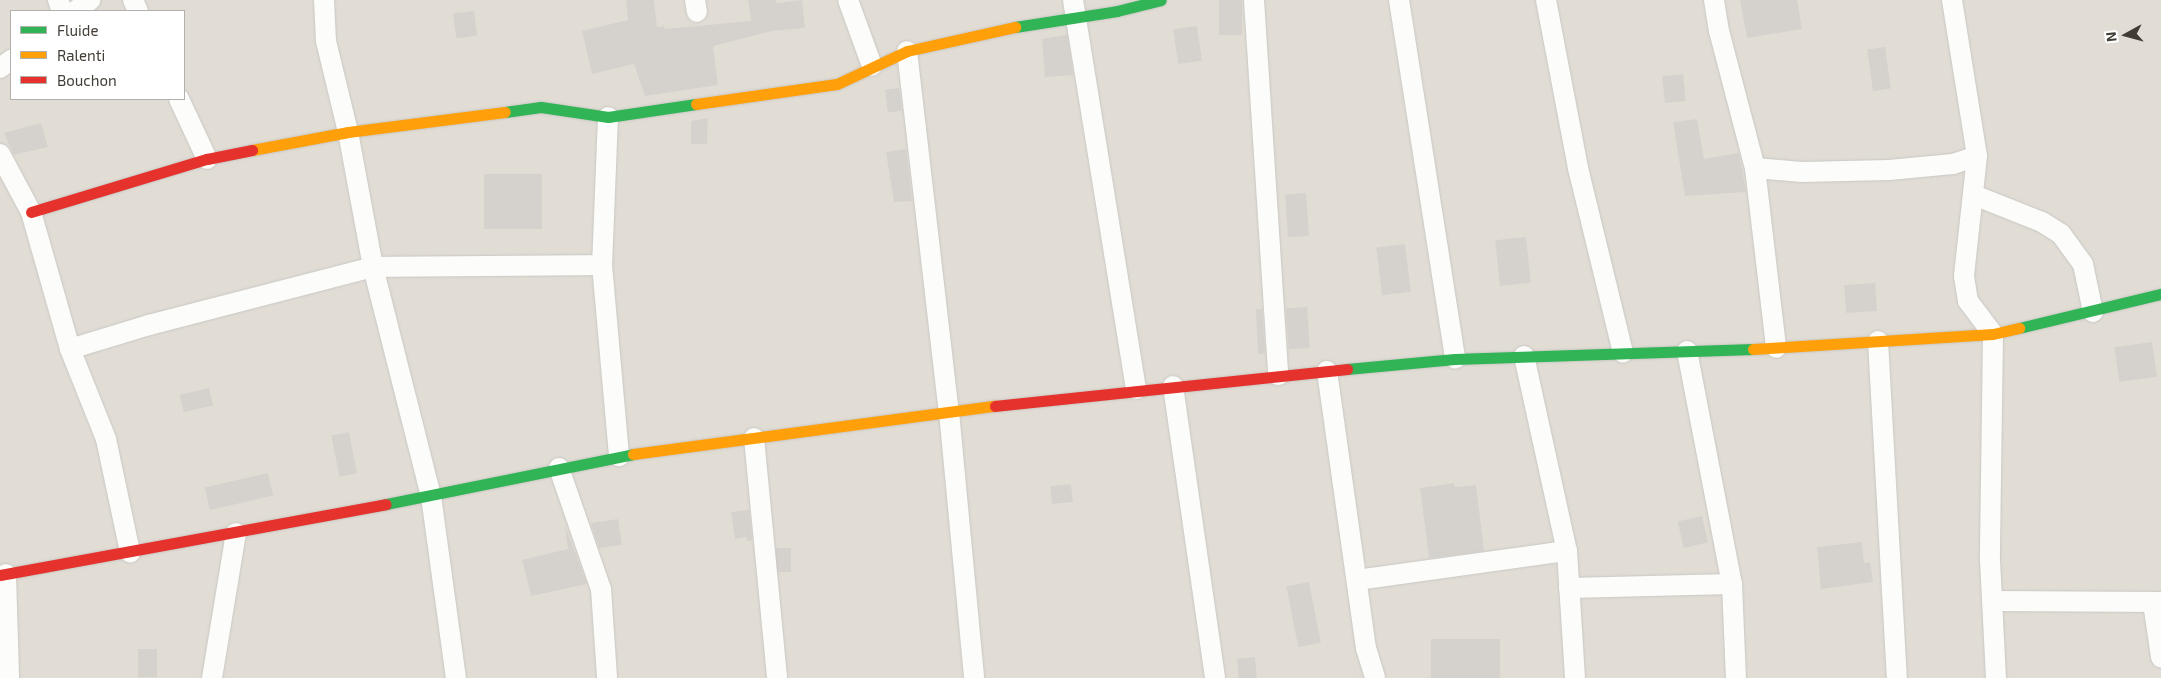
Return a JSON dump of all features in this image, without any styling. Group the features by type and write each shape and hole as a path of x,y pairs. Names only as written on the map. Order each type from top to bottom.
{"street":[{"path":"76,10 90,0"},
{"path":"324,0 326,41 348,132 373,267 431,496 456,678"},
{"path":"848,0 872,66"},
{"path":"31,212 207,159 348,132 541,107 608,117 837,84 906,50 998,30 1074,9 1161,0"},
{"path":"1254,0 1278,375"},
{"path":"1399,0 1455,359"},
{"path":"1546,0 1578,168 1623,353"},
{"path":"1714,0 1719,31 1755,168 1776,348"},
{"path":"1952,0 1977,156 1964,276 1968,301 1993,334 1990,560 1996,678"},
{"path":"1074,9 1136,388"},
{"path":"906,50 949,412 974,678"},
{"path":"179,100 207,159"},
{"path":"608,117 602,265 619,456"},
{"path":"0,154 31,212 70,349 106,439 130,552"},
{"path":"1755,168 1802,172 1889,170 1953,164 1977,156"},
{"path":"1974,195 2042,222 2061,234 2083,264 2093,312"},
{"path":"70,349 373,267 602,265"},
{"path":"9,678 3,574 431,496 619,456 1136,388 1327,370 1455,359 1776,348 1993,334 2093,312 2161,294"},
{"path":"1878,341 1897,678"},
{"path":"1687,351 1732,584 1736,678"},
{"path":"1524,356 1567,552 1575,678"},
{"path":"1327,370 1366,648 1375,678"},
{"path":"1173,386 1215,678"},
{"path":"754,438 777,678"},
{"path":"559,468 601,588 607,678"},
{"path":"212,678 236,533"},
{"path":"1357,580 1567,552"},
{"path":"1570,588 1732,584"},
{"path":"1992,601 2081,599 2157,603 2161,657"}],"shaded area":[{"path":"0,0 2161,0 2161,678 0,678"}],"building":[{"path":"626,0 654,0 657,27 664,26 664,29 751,21 748,0 776,0 776,3 802,0 805,28 772,31 713,46 718,85 645,96 634,64 592,74 582,31 628,20"},
{"path":"1219,0 1242,0 1242,35 1219,35"},
{"path":"1740,0 1797,0 1802,29 1747,38"},
{"path":"474,11 477,36 456,38 453,14"},
{"path":"1197,26 1202,61 1178,64 1173,29"},
{"path":"1067,35 1073,75 1045,77 1042,39"},
{"path":"1885,47 1891,89 1873,91 1867,50"},
{"path":"1683,74 1686,101 1665,103 1662,76"},
{"path":"899,88 902,111 888,113 885,90"},
{"path":"708,118 707,144 691,144 691,121"},
{"path":"1697,119 1704,159 1739,153 1746,192 1685,196 1673,122"},
{"path":"41,123 48,147 14,155 4,133"},
{"path":"906,149 912,201 894,202 886,152"},
{"path":"484,174 542,174 542,229 484,229"},
{"path":"1306,193 1309,236 1288,237 1285,194"},
{"path":"1526,237 1531,283 1500,286 1495,240"},
{"path":"1405,244 1411,292 1382,295 1376,248"},
{"path":"1875,283 1877,311 1846,313 1844,285"},
{"path":"1307,307 1310,348 1289,349 1286,308"},
{"path":"1256,309 1262,309 1265,353 1258,354"},
{"path":"2152,342 2157,377 2119,382 2114,347"},
{"path":"209,388 213,406 184,412 180,395"},
{"path":"349,432 357,473 339,477 331,435"},
{"path":"268,473 273,495 210,510 205,488"},
{"path":"1454,483 1455,487 1476,485 1484,551 1429,558 1420,488"},
{"path":"1071,484 1073,502 1052,504 1050,486"},
{"path":"749,510 752,540 747,541 747,537 735,539 731,512"},
{"path":"1702,516 1708,542 1684,548 1678,522"},
{"path":"618,519 622,545 599,548 591,523"},
{"path":"565,526 587,584 531,596 522,560 568,549"},
{"path":"1862,542 1864,563 1870,562 1873,582 1821,589 1817,547"},
{"path":"776,548 791,548 791,572 776,572"},
{"path":"1309,582 1321,643 1298,647 1286,586"},
{"path":"1431,639 1500,639 1500,678 1431,678"},
{"path":"138,649 157,649 157,677 138,677"},
{"path":"1255,657 1257,678 1239,678 1237,659"}],"traffic: fast":[{"path":"1015,27 1117,11 1161,0"},
{"path":"505,112 541,107 608,117 696,104"},
{"path":"2019,328 2161,294"},
{"path":"1347,369 1455,359 1753,349"},
{"path":"386,504 633,454"}],"traffic: slow":[{"path":"696,104 837,84 907,51 1015,27"},
{"path":"252,150 348,132 505,112"},
{"path":"1753,349 1993,334 2019,328"},
{"path":"633,454 995,406"}],"traffic: jam":[{"path":"31,212 207,159 252,150"},
{"path":"995,406 1347,369"},
{"path":"0,575 386,504"}]}
